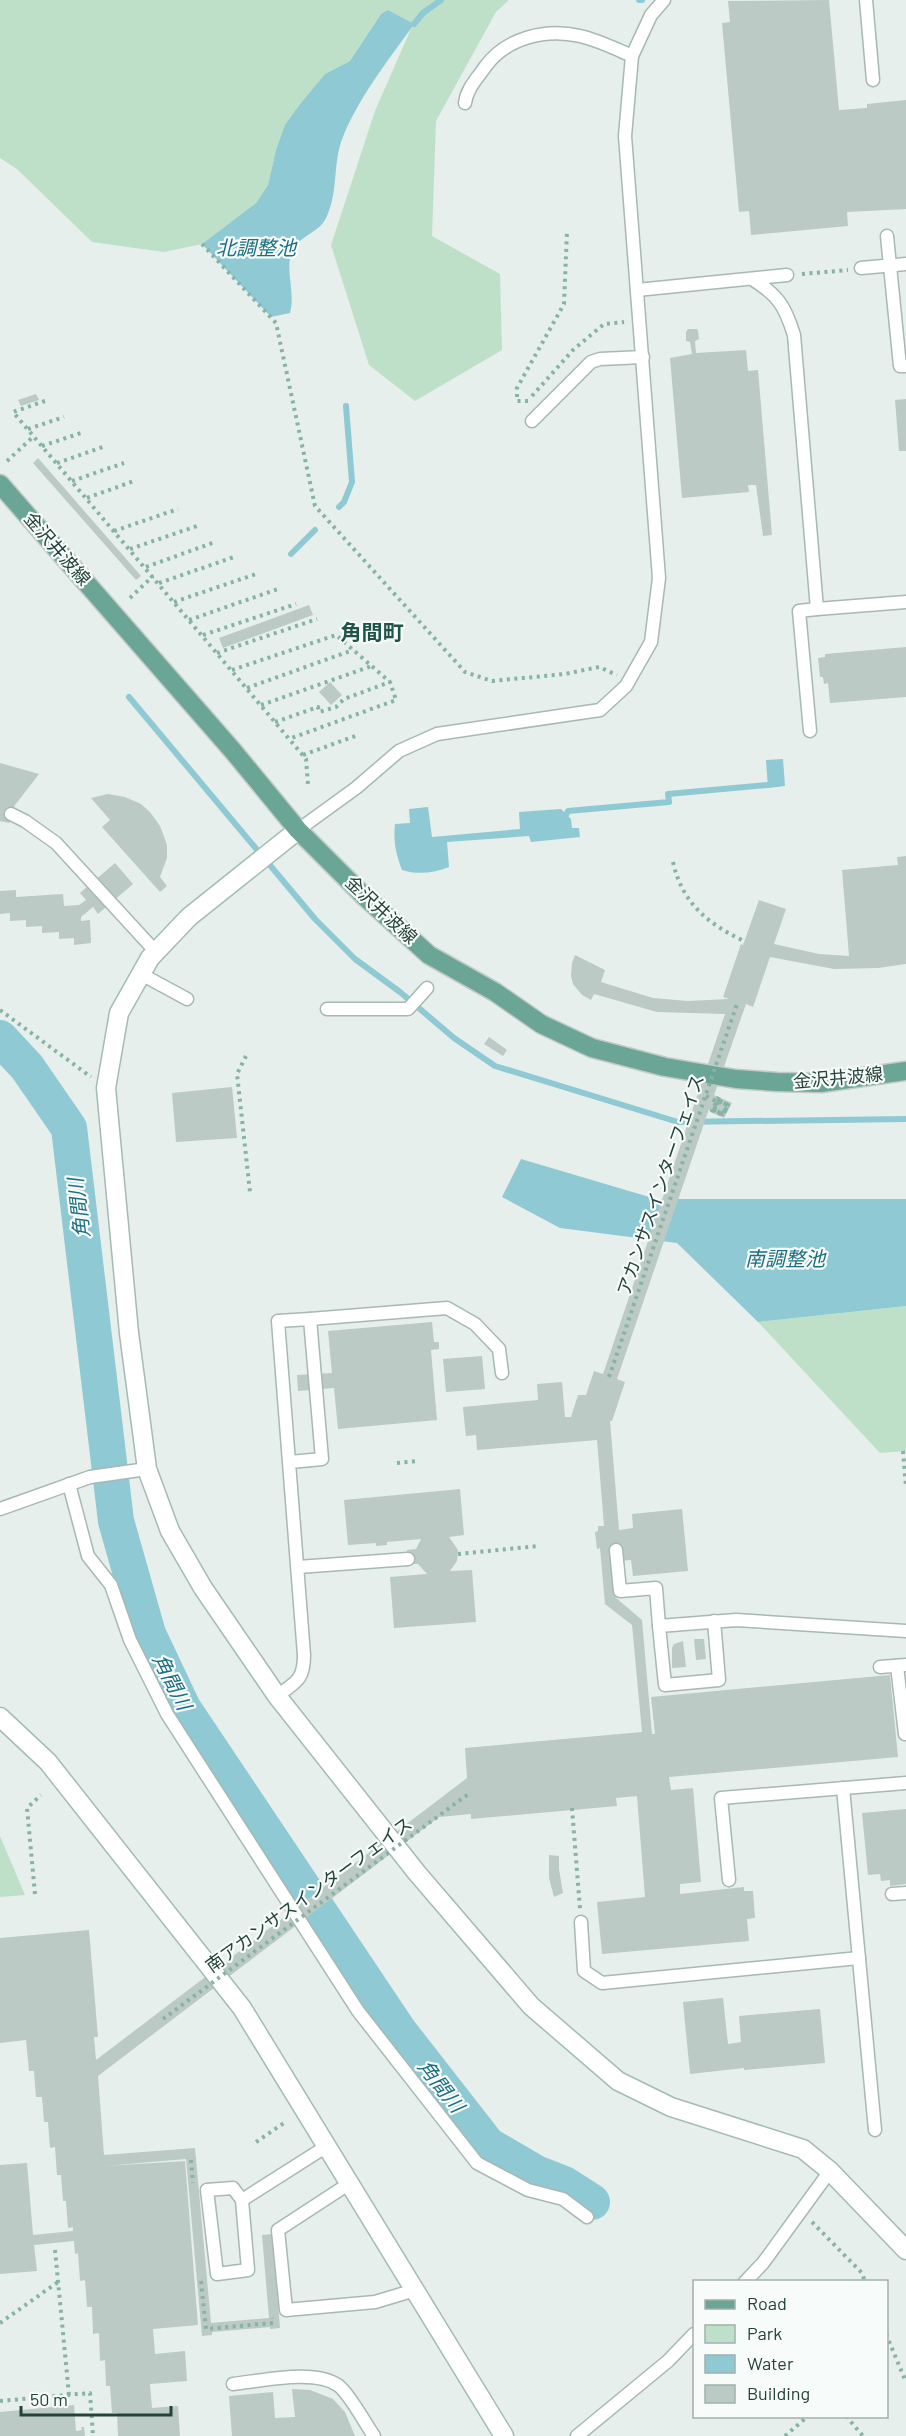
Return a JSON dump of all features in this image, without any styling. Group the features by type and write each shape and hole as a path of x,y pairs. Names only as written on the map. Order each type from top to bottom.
{"main road":[{"name":"金沢井波線","path":"0,484 233,751 298,830 365,897 429,955 495,992 541,1024 592,1048 664,1067 736,1079 821,1083 906,1071"}],"street":[{"path":"298,830 189,917 156,952 119,1013 106,1089 129,1334 147,1469 170,1531 203,1588 277,1696 425,1882 531,2006 618,2080 671,2106 803,2149 830,2171 906,2250"},
{"path":"0,1717 48,1762 242,2008 504,2436"}],"lane":[{"path":"298,830 356,788 399,751 437,734 600,710 629,681 651,642 659,578 624,136 632,56 651,15 664,0"},
{"path":"866,0 873,80"},
{"path":"465,102 467,92 497,51 515,40 542,35 571,34 582,36 632,56"},
{"path":"887,236 900,366 906,366"},
{"path":"861,268 906,264"},
{"path":"637,290 787,275"},
{"path":"752,279 772,292 786,311 794,336 817,609"},
{"path":"532,421 591,362 600,359 643,357"},
{"path":"810,731 799,611 906,602"},
{"path":"11,814 56,843 156,952"},
{"path":"141,974 187,999"},
{"path":"327,1009 408,1009 424,991"},
{"path":"277,1696 300,1679 304,1670 278,1321 447,1308 475,1324 498,1349 502,1372"},
{"path":"290,1462 322,1459 310,1319"},
{"path":"0,1509 90,1477 147,1469"},
{"path":"69,1484 88,1556 111,1585 130,1640 167,1714 358,2011 477,2163 528,2190 563,2199 587,2217"},
{"path":"616,1550 620,1591 656,1588 664,1685 719,1680 714,1621"},
{"path":"298,1567 408,1559"},
{"path":"659,1626 736,1620 906,1631"},
{"path":"880,1668 902,1666 905,1734"},
{"path":"729,1880 721,1798 906,1783"},
{"path":"843,1788 875,2130"},
{"path":"892,1894 906,1893"},
{"path":"581,1922 584,1971 602,1983 859,1958"},
{"path":"242,2200 327,2146"},
{"path":"747,2280 763,2263 830,2171"},
{"path":"350,2183 278,2230 286,2310 375,2302 415,2290"},
{"path":"233,2188 242,2200 248,2270 217,2274 207,2190 233,2188"},
{"path":"577,2436 668,2361 693,2335"},
{"path":"233,2384 315,2376 329,2380 340,2387 374,2436"}],"path":[{"path":"528,401 517,401 517,388 564,304 567,231"},
{"path":"202,244 276,323 315,506 465,672 492,681 565,674 599,667 629,681"},
{"path":"787,275 861,268"},
{"path":"520,410 573,350 604,324 624,322"},
{"path":"45,401 13,412 306,759 308,785"},
{"path":"28,429 64,417"},
{"path":"42,446 84,432"},
{"path":"7,461 34,436"},
{"path":"57,463 103,447"},
{"path":"72,481 123,463"},
{"path":"87,498 134,481"},
{"path":"114,531 178,509"},
{"path":"130,549 196,526"},
{"path":"146,567 215,542"},
{"path":"159,583 237,556"},
{"path":"174,602 259,573"},
{"path":"130,598 153,576"},
{"path":"189,620 278,589"},
{"path":"203,635 296,604"},
{"path":"217,653 317,619"},
{"path":"232,670 336,635 390,682 396,700 290,739"},
{"path":"247,688 353,650"},
{"path":"261,705 372,666"},
{"path":"275,722 318,707 319,712 336,707 344,699 390,682"},
{"path":"303,756 358,735"},
{"path":"673,862 681,888 695,909 715,926 744,941"},
{"name":"アカンサスインターフェイス","path":"609,1377 738,1001"},
{"path":"0,1010 106,1089"},
{"path":"246,1056 237,1074 250,1192"},
{"path":"706,1096 719,1099 727,1106 723,1114 714,1110 718,1101 728,1105 723,1114 714,1110 718,1100 728,1105 723,1115 712,1110 719,1099"},
{"path":"903,1452 906,1487"},
{"path":"397,1463 418,1461"},
{"path":"458,1554 539,1546"},
{"name":"南アカンサスインターフェイス","path":"162,2019 471,1792"},
{"path":"35,1894 27,1808 41,1795"},
{"path":"572,1808 581,1922"},
{"path":"256,2142 284,2123"},
{"path":"801,2211 862,2273 864,2280"},
{"path":"55,2250 69,2395"},
{"path":"0,2324 58,2282"},
{"path":"888,2339 906,2382"},
{"path":"0,2401 90,2393 93,2436"},
{"path":"785,2436 806,2418"},
{"path":"848,2418 863,2436"}],"green space":[{"path":"0,0 509,0 496,12 436,121 432,236 500,274 502,350 415,401 369,365 331,245 375,111 413,24 381,14 350,61 325,74 286,125 276,150 268,185 256,203 202,244 164,252 92,242 17,169 0,158"},
{"path":"906,1306 906,1451 880,1453 758,1322"},
{"path":"0,1836 25,1895 0,1897"}],"water":[{"name":"北調整池","path":"388,10 414,24 374,81 348,126 341,142 332,200 326,218 292,251 289,265 292,299 290,313 271,317 202,244 256,203 268,185 276,150 285,125 325,74 350,61 381,14"},
{"path":"783,759 785,786 768,788 766,760"},
{"path":"428,807 432,837 520,829 519,812 561,809 571,819 572,828 579,828 580,837 531,842 529,836 447,842 449,867 426,873 402,870 394,836 395,824 410,823 409,809"},
{"name":"南調整池","path":"521,1159 656,1199 906,1199 906,1306 758,1322 677,1243 560,1228 502,1197"}],"building":[{"path":"829,0 839,110 867,108 867,104 906,100 906,209 847,212 848,226 751,235 749,211 739,212 722,23 730,22 728,1"},
{"path":"688,329 698,331 699,339 695,341 696,353 746,350 748,371 758,370 772,535 763,536 756,485 748,485 749,492 682,498 670,358 692,354 690,342 686,341"},
{"path":"36,394 39,400 21,406 18,400"},
{"path":"906,399 906,451 899,451 895,400"},
{"path":"38,458 141,576 136,580 33,463"},
{"path":"309,605 313,615 223,648 219,638"},
{"path":"906,647 906,697 830,703 828,683 824,684 823,677 820,677 818,658 825,657 825,654"},
{"path":"330,682 342,695 331,705 319,692"},
{"path":"0,763 39,774 15,805 9,823 0,821"},
{"path":"108,794 125,797 141,804 160,826 167,845 167,858 160,877 167,886 160,892 102,827 110,820 91,798"},
{"path":"906,856 906,964 878,968 834,969 770,957 753,1007 746,1004 714,1095 732,1103 724,1118 710,1112 709,1109 617,1379 625,1382 612,1421 610,1421 619,1530 633,1528 632,1514 682,1509 688,1571 633,1576 631,1560 621,1561 620,1547 610,1547 615,1597 642,1620 652,1734 655,1734 651,1697 890,1675 898,1757 669,1777 671,1790 693,1788 701,1882 680,1884 680,1894 744,1887 744,1891 753,1891 755,1918 747,1919 749,1941 602,1954 597,1902 645,1897 637,1796 616,1798 617,1806 471,1819 471,1814 439,1817 98,2076 104,2155 195,2148 211,2323 269,2318 262,2235 272,2234 280,2328 212,2332 212,2335 202,2336 186,2159 105,2166 185,2161 198,2325 153,2329 155,2354 185,2351 187,2381 150,2384 152,2408 178,2406 180,2436 118,2436 117,2413 112,2413 110,2386 106,2386 105,2360 100,2361 99,2333 93,2334 92,2307 87,2307 85,2280 80,2281 78,2253 75,2254 74,2241 34,2245 37,2271 0,2274 0,2165 27,2163 33,2235 73,2231 73,2227 68,2228 61,2175 57,2175 55,2147 50,2148 48,2122 44,2122 42,2097 36,2097 34,2071 29,2071 26,2040 0,2043 0,1938 89,1930 98,2037 94,2037 96,2060 467,1778 465,1748 642,1732 632,1625 605,1604 600,1548 597,1549 595,1532 598,1531 598,1526 604,1526 597,1440 477,1450 476,1435 466,1436 463,1407 538,1400 537,1384 562,1382 565,1417 571,1417 578,1395 586,1395 594,1371 603,1374 725,1014 657,1012 594,994 591,1000 582,995 573,984 572,963 575,955 605,970 601,982 653,998 688,1001 729,999 723,997 759,900 786,909 774,944 819,954 849,956 842,870 898,865 897,857"},
{"path":"115,863 133,884 98,914 93,907 81,917 81,921 90,920 91,943 74,945 74,938 59,939 59,932 42,933 42,926 26,927 26,920 10,921 10,913 0,914 0,891 16,890 16,897 63,894 64,906 79,905 86,900 80,893"},
{"path":"489,1037 507,1050 503,1056 484,1044"},
{"path":"232,1087 237,1138 176,1142 172,1093"},
{"path":"432,1322 434,1342 439,1342 439,1349 431,1350 437,1420 338,1429 334,1388 298,1391 297,1375 332,1373 328,1331"},
{"path":"482,1356 485,1389 446,1392 443,1359"},
{"path":"460,1489 464,1535 449,1537 458,1550 457,1561 450,1571 472,1570 476,1622 394,1628 390,1577 427,1574 418,1564 408,1564 407,1550 416,1549 421,1539 387,1542 387,1545 376,1546 376,1543 348,1545 344,1500"},
{"path":"694,1639 704,1639 706,1659 696,1660"},
{"path":"683,1641 686,1667 672,1668 672,1648 674,1644"},
{"path":"906,1809 906,1884 890,1886 890,1880 881,1881 880,1874 868,1875 862,1813"},
{"path":"549,1855 559,1856 563,1893 554,1897 549,1878"},
{"path":"723,1998 728,2044 741,2042 739,2016 820,2009 825,2063 690,2074 683,2002"},
{"path":"292,2389 310,2390 333,2399 345,2412 355,2436 232,2436 229,2396 273,2392 275,2418 295,2417"},
{"path":"74,2405 76,2431 84,2427 85,2436 0,2436 0,2412"}],"waterway":[{"path":"414,24 423,13 441,0"},
{"path":"339,507 344,502 352,482 346,406"},
{"path":"291,554 315,530"},
{"path":"129,697 315,919 355,959 400,992 454,1038 495,1066 678,1122 906,1119"},
{"path":"566,815 568,811 669,802 668,794 768,785"},
{"name":"角間川","path":"0,1038 27,1067 69,1128 116,1521 148,1634 183,1708 399,2031 488,2145 536,2173 564,2184 592,2202"}],"district":[{"name":"角間町","path":"372,633"}]}
